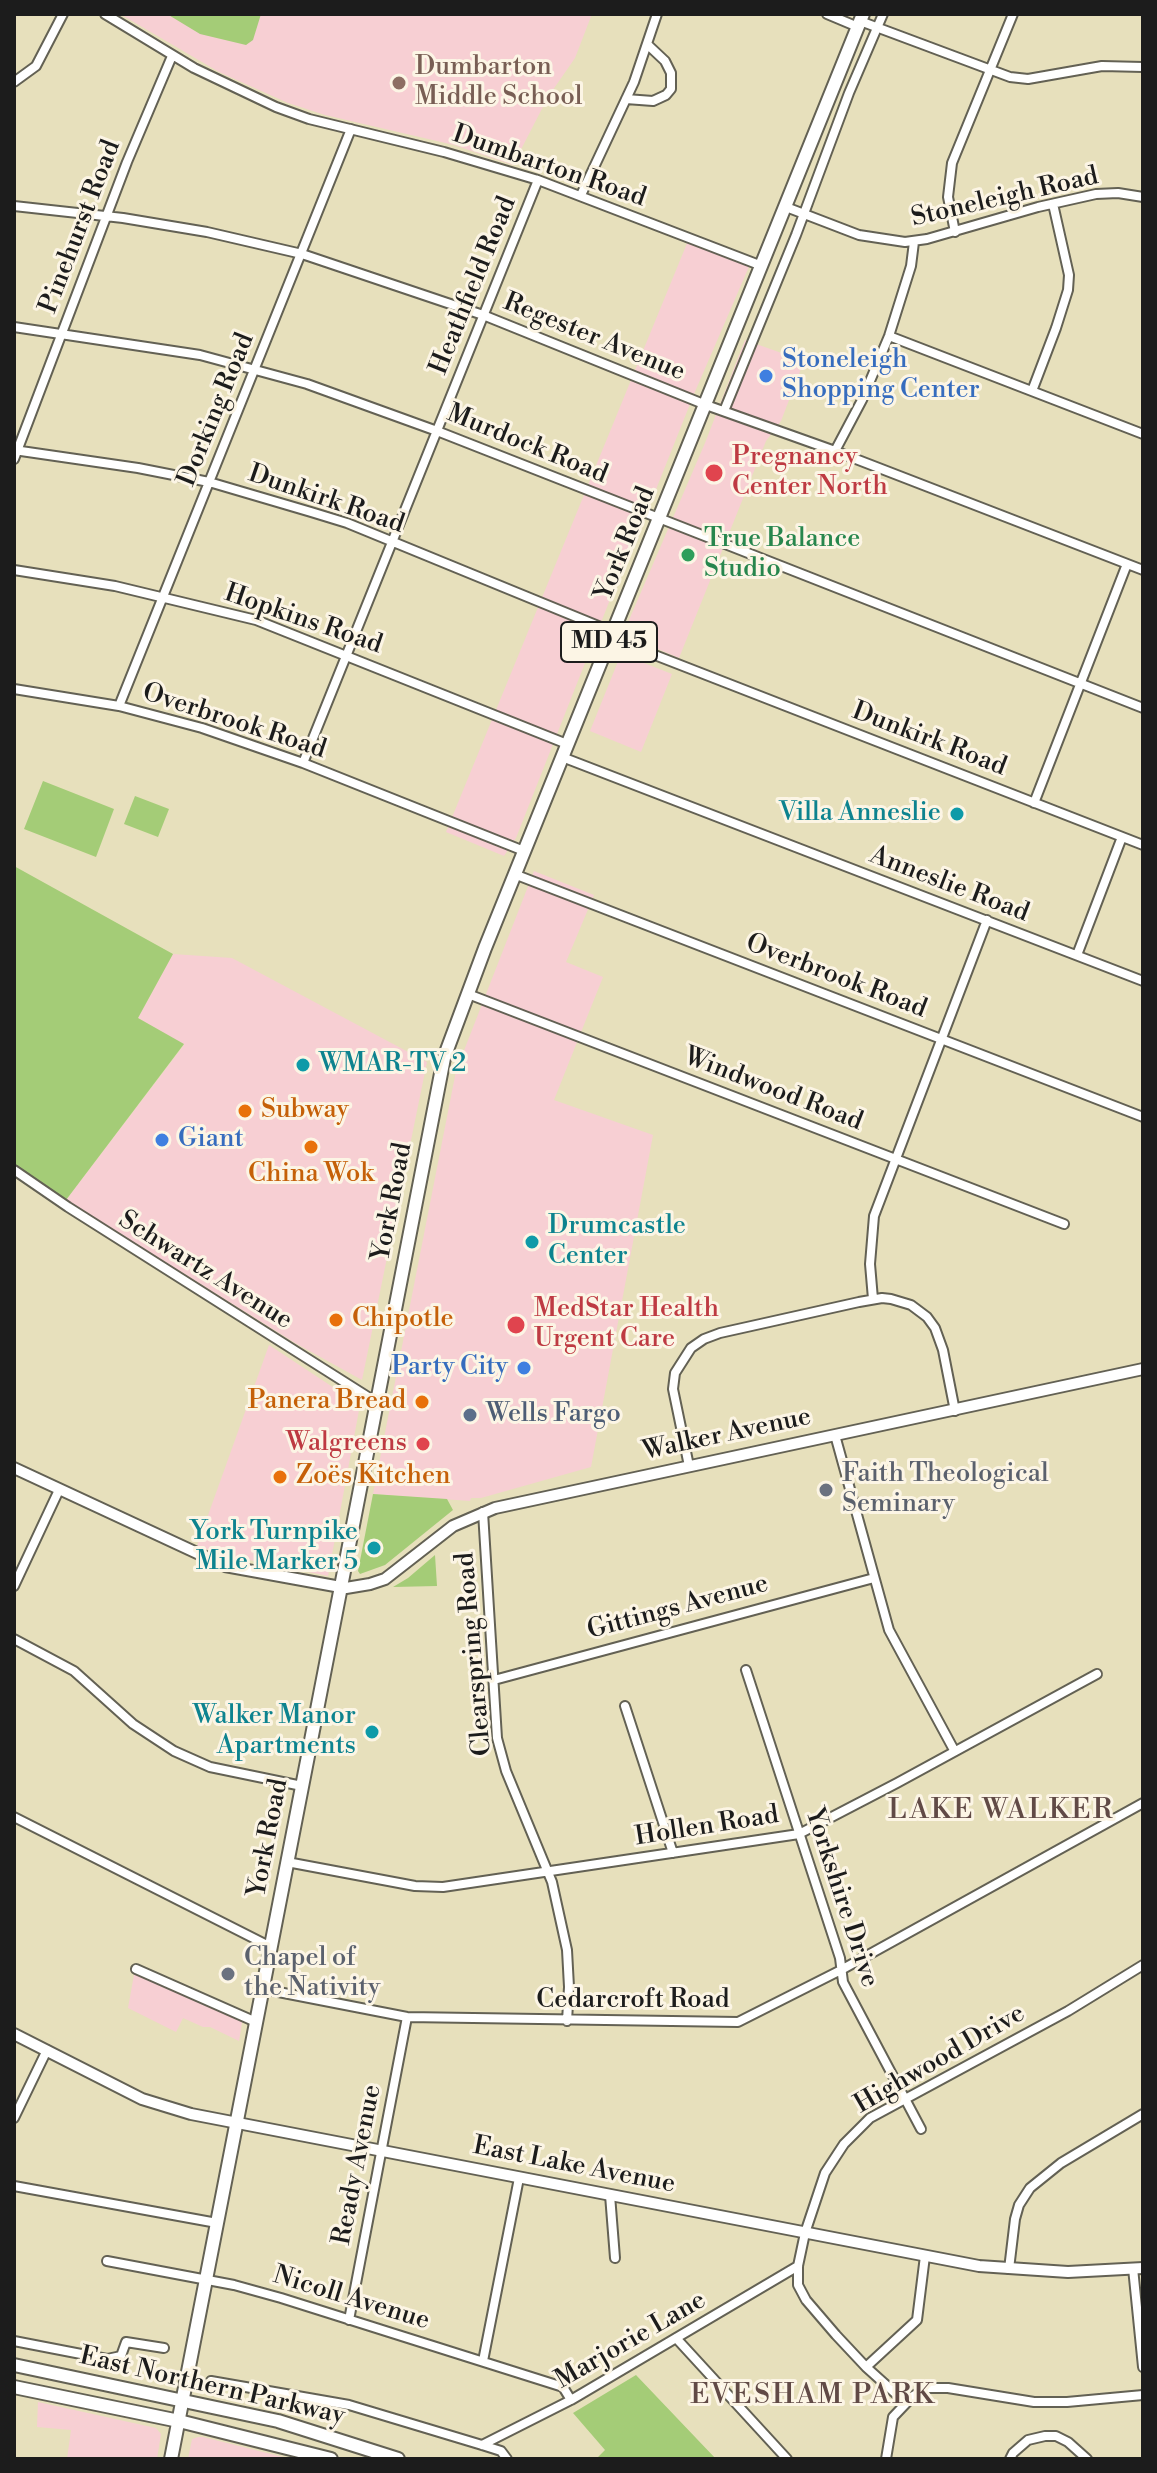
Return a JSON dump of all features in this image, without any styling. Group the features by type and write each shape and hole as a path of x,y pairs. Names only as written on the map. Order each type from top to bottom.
{"main road":[{"name":"York Road","path":"171,2459 442,1064 514,874 860,21"},
{"name":"East Northern Parkway","path":"14,2365 289,2424 398,2459"},
{"name":"East Northern Parkway","path":"14,2387 179,2421 331,2459"}],"street":[{"path":"14,82 36,66 63,14"},
{"name":"Dumbarton Road","path":"105,14 172,56 267,103 309,119 444,152 538,180 762,266"},
{"path":"581,195 626,99 657,14"},
{"path":"827,14 860,21 989,71 1028,79 1102,66 1142,64"},
{"path":"724,411 883,14"},
{"path":"955,232 948,197 952,163 1013,14"},
{"path":"626,99 653,101 671,89 671,73 665,61 648,45"},
{"name":"Pinehurst Road","path":"15,453 172,56"},
{"name":"Dorking Road","path":"119,706 351,129"},
{"name":"Heathfield Road","path":"303,763 538,180"},
{"name":"Stoneleigh Road","path":"786,207 873,238 914,242 1053,204 1110,192 1143,197"},
{"path":"1032,391 1061,317 1068,290 1069,275 1053,204"},
{"name":"Regester Avenue","path":"14,206 123,218 207,232 302,254 483,315 706,405 835,451 1143,570"},
{"path":"835,451 862,400 889,336 911,266 914,242"},
{"name":"Murdock Road","path":"14,327 200,355 366,404 1143,708"},
{"path":"889,336 1143,434"},
{"name":"Dunkirk Road","path":"15,453 138,468 209,482 347,523 612,635 1143,845"},
{"path":"1034,803 1127,564"},
{"name":"Hopkins Road","path":"14,570 162,596 256,620 567,744"},
{"name":"Overbrook Road","path":"14,689 119,706 202,728 303,763 524,851"},
{"name":"Anneslie Road","path":"562,757 1143,981"},
{"path":"1077,955 1122,837"},
{"name":"Overbrook Road","path":"514,874 1143,1117"},
{"path":"873,1299 870,1264 874,1216 987,920"},
{"name":"Windwood Road","path":"468,994 1064,1224"},
{"name":"Schwartz Avenue","path":"14,1170 107,1233 376,1402"},
{"path":"689,1466 673,1389 675,1373 691,1348 720,1333 873,1299 903,1302 927,1317 943,1350 955,1411"},
{"name":"Walker Avenue","path":"340,1588 385,1579 453,1526 483,1512 1143,1369"},
{"path":"835,1435 885,1617 897,1646 954,1750"},
{"path":"14,1468 225,1566 340,1588"},
{"path":"14,1586 59,1490"},
{"name":"Clearspring Road","path":"483,1512 497,1738 548,1872 567,1950 567,2021"},
{"name":"Gittings Avenue","path":"494,1680 874,1578"},
{"path":"14,1639 74,1671 133,1724 174,1751 220,1769 302,1786"},
{"name":"Yorkshire Drive","path":"746,1670 840,1958 843,1982 921,2129"},
{"name":"Hollen Road","path":"287,1862 423,1887 443,1887 799,1834 1097,1674"},
{"path":"625,1706 673,1853"},
{"name":"Cedarcroft Road","path":"263,1989 407,2017 738,2022 841,1970 1143,1803"},
{"path":"14,1817 271,1947"},
{"name":"Highwood Drive","path":"798,2266 805,2233 825,2173 844,2144 870,2118 1079,2005 1143,1965"},
{"path":"136,1969 256,2022"},
{"name":"Ready Avenue","path":"349,2320 407,2017"},
{"name":"East Lake Avenue","path":"14,2034 142,2099 170,2109 237,2123 925,2256 1009,2269 1068,2272 1138,2268"},
{"path":"14,2118 47,2050"},
{"path":"1009,2269 1015,2219 1024,2196 1061,2163 1143,2114"},
{"path":"483,2361 519,2178"},
{"path":"14,2186 217,2223"},
{"path":"610,2195 615,2258"},
{"path":"866,2367 917,2320 925,2256"},
{"name":"Nicoll Avenue","path":"107,2261 234,2285 563,2387 571,2400"},
{"path":"798,2266 801,2292 866,2367 905,2402"},
{"name":"Marjorie Lane","path":"482,2445 571,2400 798,2266"},
{"path":"1138,2268 1143,2367"},
{"path":"676,2338 787,2459"},
{"path":"14,2341 107,2359 121,2356 126,2342 164,2348"},
{"path":"211,2381 349,2405 501,2451 507,2459"},
{"path":"886,2459 890,2424 905,2402 919,2391 932,2387 1034,2402 1143,2395"},
{"path":"1010,2459 1019,2446 1028,2440 1045,2436 1056,2436 1068,2442 1087,2459"}],"shaded area":[{"name":"Dumbarton Middle School","path":"120,14 592,14 575,58 548,97 513,165 454,145 325,115 288,103 219,72"},
{"path":"690,236 751,262 641,521 516,838 504,856 446,832"},
{"path":"745,340 804,361 781,421 766,441 679,658 623,634 705,443"},
{"path":"621,654 672,674 641,752 590,731"},
{"path":"534,871 594,895 566,962 603,977 554,1100 653,1135 591,1467 481,1498 471,1498 470,1501 373,1494 456,1071"},
{"path":"173,954 232,958 427,1062 362,1380 295,1343 66,1200 184,1045 138,1018"},
{"path":"269,1345 360,1405 328,1576 225,1555 197,1546"},
{"path":"135,1969 243,2017 239,2041 183,2018 176,2032 128,2008"},
{"path":"38,2402 156,2428 161,2434 157,2459 67,2459 71,2430 37,2427"},
{"path":"198,2437 291,2459 188,2459 192,2439"}],"green space":[{"path":"167,14 261,14 253,40 246,45 200,34"},
{"path":"43,781 114,809 96,857 24,829"},
{"path":"135,796 169,809 158,837 124,824"},
{"path":"14,866 173,954 138,1018 184,1044 66,1200 14,1164"},
{"path":"373,1494 447,1499 453,1510 385,1565 360,1574 358,1571"},
{"path":"435,1555 437,1586 393,1587 408,1578"},
{"path":"636,2375 716,2459 596,2459 605,2450 573,2413"}],"place":[{"name":"Dumbarton Middle School","path":"399,83"},
{"name":"Stoneleigh Shopping Center","path":"766,376"},
{"name":"Pregnancy Center North","path":"714,473"},
{"name":"True Balance Studio","path":"688,555"},
{"name":"Villa Anneslie","path":"957,814"},
{"name":"WMAR-TV 2","path":"303,1065"},
{"name":"Subway","path":"245,1111"},
{"name":"Giant","path":"162,1140"},
{"name":"China Wok","path":"311,1147"},
{"name":"Drumcastle Center","path":"532,1242"},
{"name":"Chipotle","path":"336,1320"},
{"name":"MedStar Health Urgent Care","path":"516,1325"},
{"name":"Party City","path":"524,1368"},
{"name":"Panera Bread","path":"422,1402"},
{"name":"Wells Fargo","path":"470,1415"},
{"name":"Walgreens","path":"423,1444"},
{"name":"Zoës Kitchen","path":"280,1477"},
{"name":"Faith Theological Seminary","path":"826,1490"},
{"name":"York Turnpike Mile Marker 5","path":"374,1548"},
{"name":"Walker Manor Apartments","path":"372,1732"},
{"name":"Chapel of the Nativity","path":"228,1974"}],"district":[{"name":"LAKE WALKER","path":"1001,1811"},
{"name":"EVESHAM PARK","path":"813,2396"}]}
